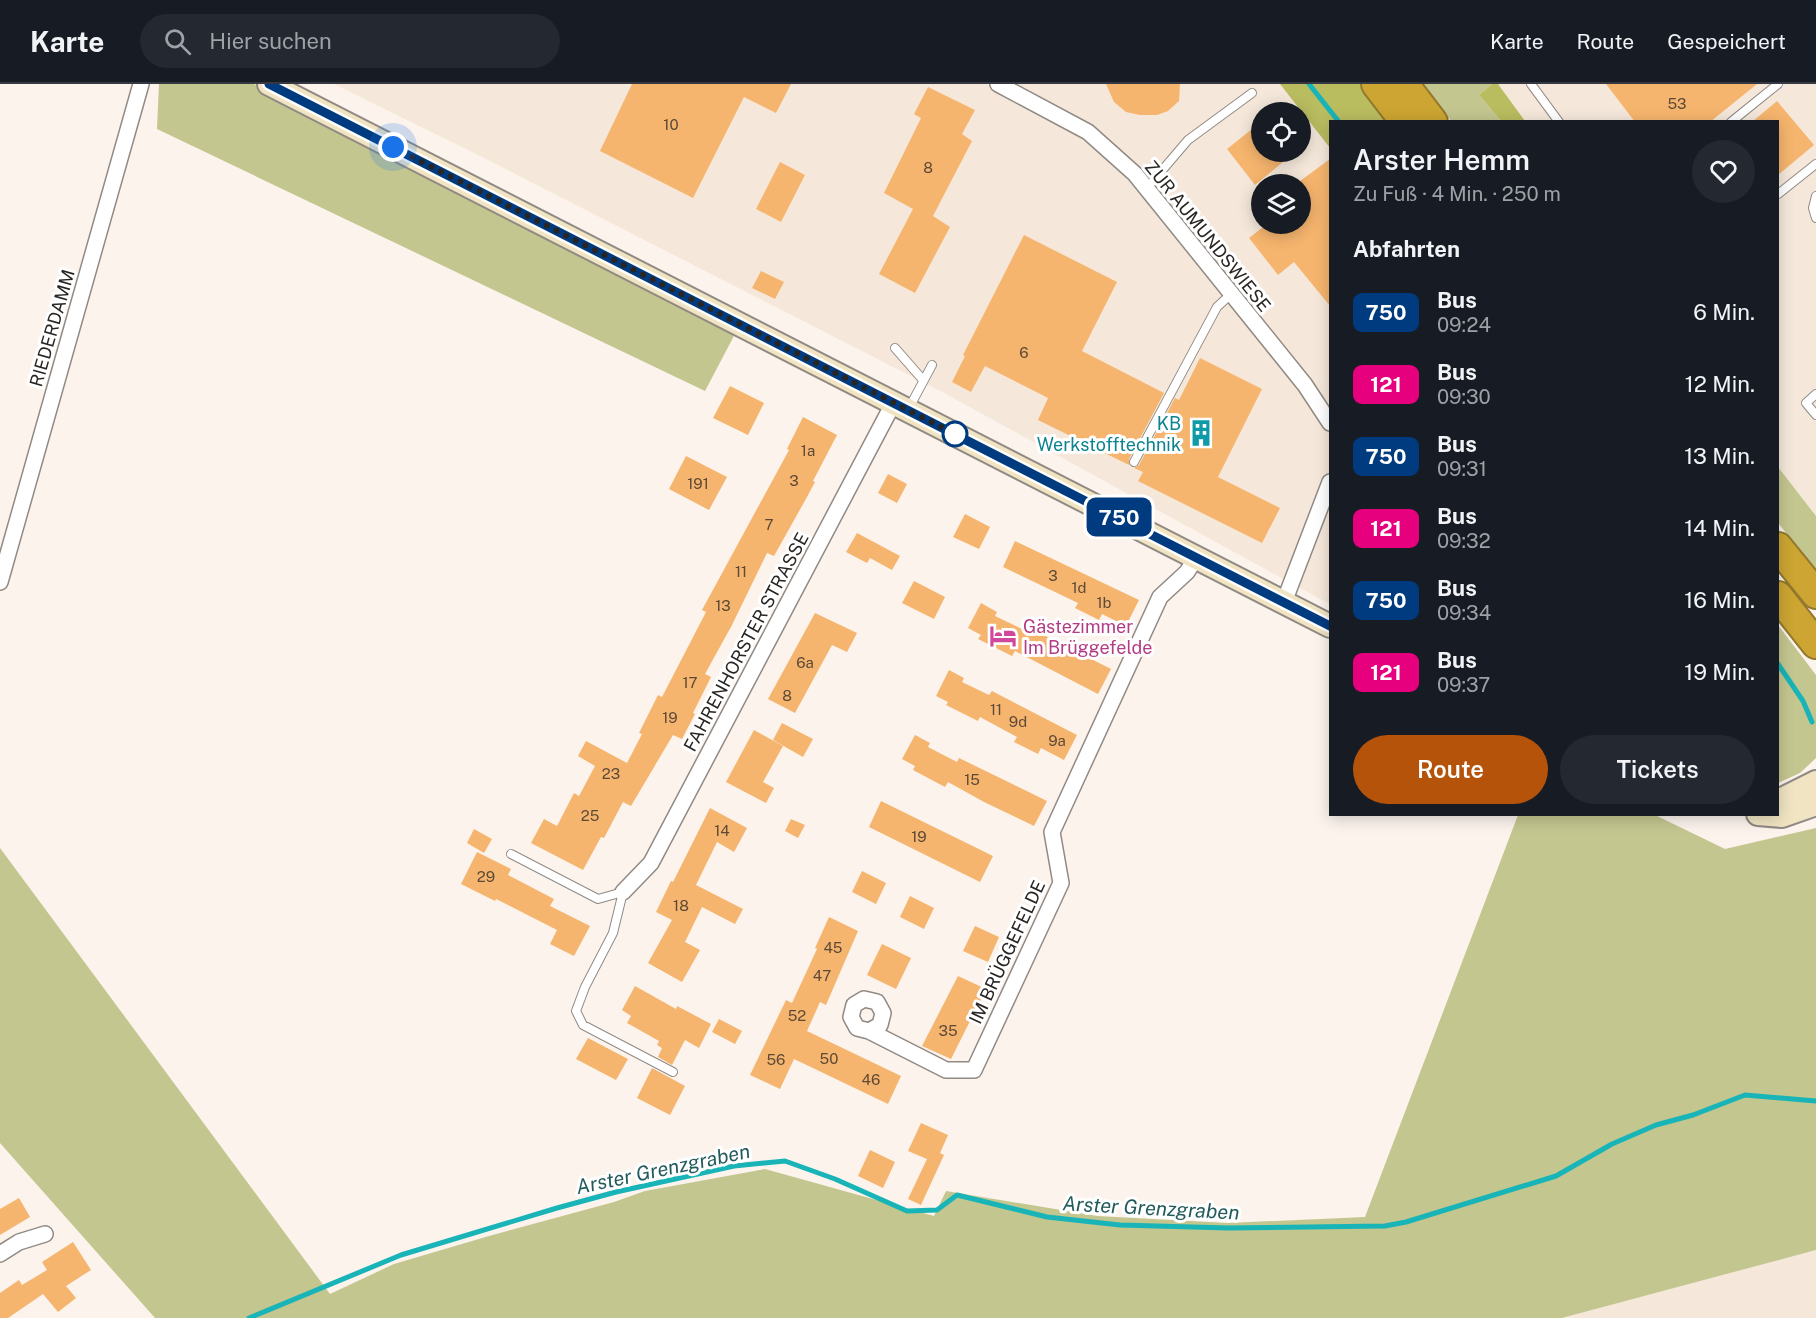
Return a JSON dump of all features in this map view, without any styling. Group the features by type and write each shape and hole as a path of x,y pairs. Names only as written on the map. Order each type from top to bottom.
{"highway":[{"path":"1376,84 1403,120"},
{"path":"1404,84 1431,120"},
{"path":"1779,548 1816,594"},
{"path":"1779,597 1816,644"}],"street":[{"name":"RIEDERDAMM","path":"0,582 141,84"},
{"path":"269,84 1197,556 1329,625"},
{"name":"ZUR AUMUNDSWIESE","path":"1003,85 1088,132 1135,174 1305,385 1329,421"},
{"name":"FAHRENHORSTER STRASSE","path":"623,892 651,863 901,406"},
{"path":"1284,602 1329,485"},
{"name":"IM BRÜGGEFELDE","path":"869,1031 946,1070 974,1070 1061,883 1052,832 1160,597 1187,572 1197,556"},
{"path":"1779,800 1816,782"},
{"path":"1779,816 1816,804"},
{"path":"0,1254 19,1242 45,1234"}],"lane":[{"path":"1532,84 1558,120"},
{"path":"1733,120 1778,84"},
{"path":"1147,188 1188,140 1252,93"},
{"path":"1779,193 1816,164"},
{"path":"1816,196 1813,208 1816,218"},
{"path":"1134,462 1217,307 1231,294"},
{"path":"895,348 923,380"},
{"path":"901,406 923,380 932,365"},
{"path":"1816,394 1806,403 1816,415"},
{"path":"511,854 598,899 623,892 613,933 585,987 576,1011 583,1025 673,1072"}],"shaded area":[{"path":"334,84 1280,84 1294,102 1251,102 1251,162 1311,162 1311,124 1329,147 1329,603 944,393"},
{"path":"1280,84 1360,84 1388,120 1329,120 1329,147 1311,124 1311,102 1294,102"},
{"path":"1492,84 1498,84 1524,120 1500,120 1479,95"},
{"path":"1498,84 1816,84 1816,516 1779,468 1779,120 1524,120"},
{"path":"1816,1250 1816,1318 1562,1318"}],"green space":[{"path":"159,84 254,84 736,332 705,391 157,129"},
{"path":"1423,84 1492,84 1479,95 1500,120 1450,120"},
{"path":"1779,468 1816,516 1816,570 1779,524"},
{"path":"1779,626 1816,675 1816,758 1800,773 1779,783"},
{"path":"1518,816 1657,816 1725,849 1816,828 1816,1250 1562,1318 155,1318 0,1143 0,848 330,1294 394,1264 614,1202 645,1191 765,1169 934,1216 946,1191 1097,1216 1228,1223 1365,1217"}],"building":[{"path":"632,84 791,84 776,113 744,97 693,198 600,151"},
{"path":"1106,84 1180,84 1179,101 1168,111 1157,115 1126,112 1114,102"},
{"path":"1606,84 1757,84 1712,120 1633,120"},
{"path":"928,87 975,110 962,134 972,141 933,216 950,227 915,293 879,274 913,209 884,193 921,118 914,114"},
{"path":"1777,101 1814,145 1779,174 1779,120 1754,120"},
{"path":"1251,130 1251,162 1283,162 1268,174 1251,174 1251,180 1227,149"},
{"path":"1329,160 1329,305 1294,262 1278,275 1249,238 1254,234 1311,234 1310,174"},
{"path":"780,162 805,175 781,222 756,209"},
{"path":"1024,235 1117,282 1082,351 1164,393 1129,459 1129,465 1038,420 1048,398 985,366 971,392 952,382 965,356 963,355"},
{"path":"761,271 784,282 775,299 752,288"},
{"name":"KB Werkstofftechnik","path":"1200,358 1262,389 1218,477 1280,508 1262,543 1138,481 1143,472 1134,468 1139,465 1175,398 1179,400"},
{"path":"730,386 764,403 748,435 713,418"},
{"path":"803,417 837,435 813,481 815,482 774,556 767,553 705,674 711,677 682,739 673,735 631,806 623,802 604,838 601,837 583,870 531,843 544,819 557,826 574,793 579,796 595,766 578,756 586,741 627,763 658,695 662,697 706,612 702,610 789,450 787,449"},
{"path":"686,456 727,477 709,510 669,489"},
{"path":"888,474 907,484 897,503 878,493"},
{"path":"965,514 990,527 979,549 953,537"},
{"path":"857,533 900,556 892,570 870,558 867,563 846,552"},
{"path":"1015,541 1139,600 1126,626 1102,614 1099,620 1075,608 1078,603 1003,567"},
{"path":"914,581 945,597 934,619 902,603"},
{"path":"981,603 997,612 995,616 1024,630 1026,626 1111,669 1098,694 1015,651 1012,656 978,639 981,635 968,628"},
{"path":"815,613 857,633 847,652 832,645 795,713 768,699"},
{"path":"949,670 964,678 962,682 989,695 992,691 1077,735 1064,760 1041,748 1038,754 1014,742 1017,737 980,717 978,721 946,705 948,702 936,696"},
{"path":"782,723 813,739 803,757 773,740"},
{"path":"754,730 783,746 763,782 774,788 766,803 726,782"},
{"path":"915,735 930,743 928,747 957,762 959,758 1047,801 1034,826 948,782 945,787 913,770 915,766 902,759"},
{"path":"881,801 993,856 980,882 869,827"},
{"path":"710,808 747,828 734,852 717,842 696,885 743,909 735,924 702,907 685,942 700,950 682,982 648,963 672,920 656,912"},
{"path":"791,819 805,825 798,838 785,831"},
{"path":"474,829 492,839 484,853 467,843"},
{"path":"477,852 511,869 508,875 554,899 550,906 590,926 574,956 550,944 557,930 461,884"},
{"path":"862,871 886,883 876,904 852,892"},
{"path":"910,896 934,908 924,929 900,917"},
{"path":"829,917 858,931 826,1005 820,1002 807,1031 901,1076 888,1104 794,1059 780,1089 750,1075 786,1000 792,1003"},
{"path":"975,926 999,937 988,962 963,951"},
{"path":"882,944 911,958 896,989 867,975"},
{"path":"958,976 986,989 951,1059 922,1046"},
{"path":"635,986 676,1009 677,1006 711,1024 699,1048 685,1040 672,1065 658,1057 662,1048 657,1045 659,1041 627,1023 631,1016 622,1010"},
{"path":"719,1019 742,1031 735,1044 712,1032"},
{"path":"588,1038 628,1059 616,1080 576,1059"},
{"path":"652,1068 685,1086 670,1115 637,1098"},
{"path":"921,1123 948,1135 940,1153 944,1155 921,1205 908,1199 927,1159 908,1151"},
{"path":"870,1150 895,1162 883,1188 858,1176"},
{"path":"19,1198 30,1217 0,1235 0,1209"},
{"path":"73,1242 91,1270 66,1286 76,1298 58,1312 43,1294 8,1318 0,1318 0,1293 19,1280 22,1285 47,1270 42,1262"}],"waterway":[{"path":"1309,84 1337,120"},
{"path":"1779,665 1803,701 1812,722"},
{"name":"Arster Grenzgraben","path":"249,1318 401,1255 616,1192 734,1166 785,1161 835,1179 907,1211 937,1210 957,1195 1047,1217 1120,1225 1228,1228 1385,1226 1406,1222 1556,1176 1612,1144 1656,1125 1693,1115 1745,1095 1816,1101"}],"bus line":[{"name":"750","path":"269,84 1329,625"}],"place":[{"name":"KB Werkstofftechnik","path":"1201,433"},
{"name":"Gästezimmer Im Brüggefelde","path":"1003,636"}],"route":[{"path":"393,147 955,434"}]}
